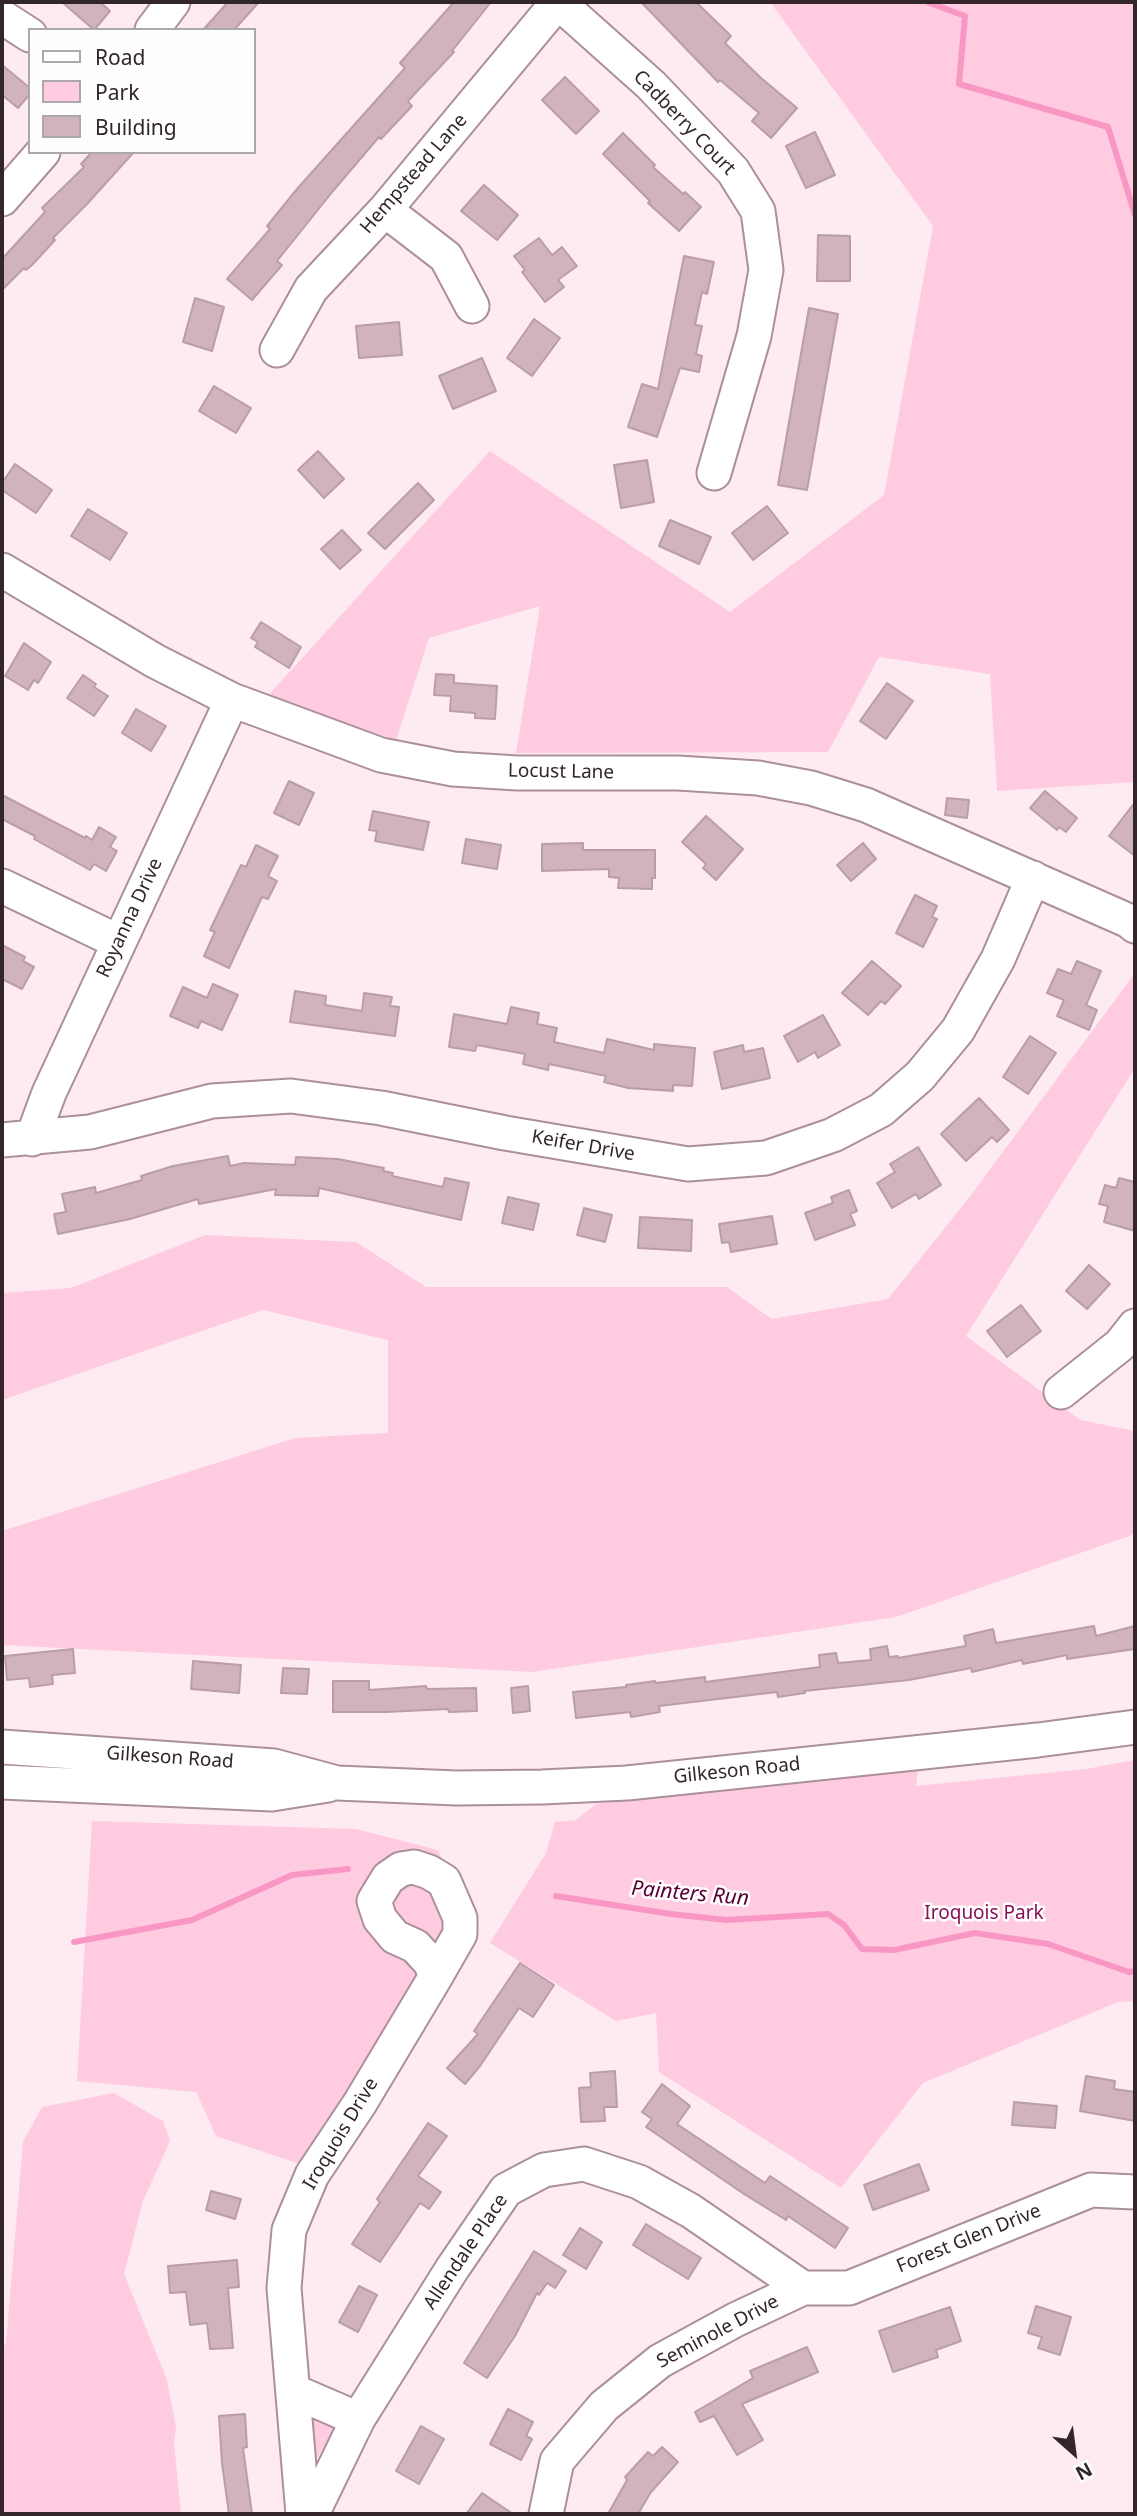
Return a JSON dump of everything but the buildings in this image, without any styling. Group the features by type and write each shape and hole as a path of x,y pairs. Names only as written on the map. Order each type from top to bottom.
{"street":[{"path":"154,28 173,2"},
{"name":"Hempstead Lane","path":"277,350 311,289 385,210 558,2"},
{"name":"Cadberry Court","path":"558,2 652,85 733,171 758,211 766,271 754,336 714,472"},
{"path":"2,17 28,34"},
{"path":"2,199 41,154"},
{"path":"385,210 446,257 472,306"},
{"name":"Locust Lane","path":"2,570 155,661 232,700 381,755 453,769 517,773 705,775 758,778 811,788 866,805 1135,926"},
{"name":"Royanna Drive","path":"17,1139 49,1093 232,700"},
{"name":"Keifer Drive","path":"17,1139 90,1132 212,1101 291,1096 381,1108 505,1133 688,1164 766,1158 833,1135 881,1110 920,1076 958,1030 998,958 1033,878"},
{"path":"2,886 119,942"},
{"path":"1061,1392 1120,1345 1135,1326"},
{"name":"Gilkeson Road","path":"2,1782 272,1794 337,1783 468,1788 627,1783 1135,1727"},
{"name":"Gilkeson Road","path":"2,1747 274,1766 337,1783"},
{"name":"Iroquois Drive","path":"303,2514 284,2288 289,2230 312,2175 360,2103 436,1976"},
{"name":"Allendale Place","path":"312,2514 358,2419 452,2269 506,2190 544,2170 584,2164 639,2182 691,2211 803,2288"},
{"name":"Forest Glen Drive","path":"803,2288 849,2288 1091,2190 1135,2192"},
{"name":"Seminole Drive","path":"546,2514 557,2461 604,2406 660,2361 734,2320 803,2288"},
{"path":"293,2391 358,2419"}],"green space":[{"path":"770,2 1135,2 1135,782 997,791 990,674 879,657 828,752 516,753 540,606 429,638 396,740 265,699 490,451 730,612 884,495 933,226"},
{"path":"1135,973 1135,1068 966,1336 1080,1420 1135,1431 1135,1534 896,1617 532,1672 2,1645 2,1531 295,1438 388,1433 388,1340 263,1310 2,1400 2,1293 71,1288 205,1235 356,1242 426,1287 727,1287 772,1319 888,1299 971,1195"},
{"name":"Iroquois Park","path":"919,1759 916,1786 1086,1769 1135,1760 1135,2001 1118,2002 923,2083 841,2188 659,2072 656,2013 616,2021 490,1943 546,1853 555,1822 576,1820 596,1804"},
{"path":"92,1821 356,1829 438,1850 469,1919 303,2165 216,2136 196,2092 77,2081"},
{"path":"114,2093 163,2121 170,2141 143,2201 124,2274 167,2380 176,2427 174,2443 181,2514 2,2514 2,2350 6,2343 23,2142 42,2107"},
{"path":"309,2410 341,2420 314,2463"}],"waterway":[{"path":"927,2 965,16 959,84 1108,127 1135,215"},
{"name":"Painters Run","path":"74,1942 192,1920 292,1875 348,1869"},
{"name":"Painters Run","path":"556,1896 726,1920 828,1914 844,1925 862,1949 894,1950 975,1933 1048,1944 1129,1972 1135,1971"}]}
